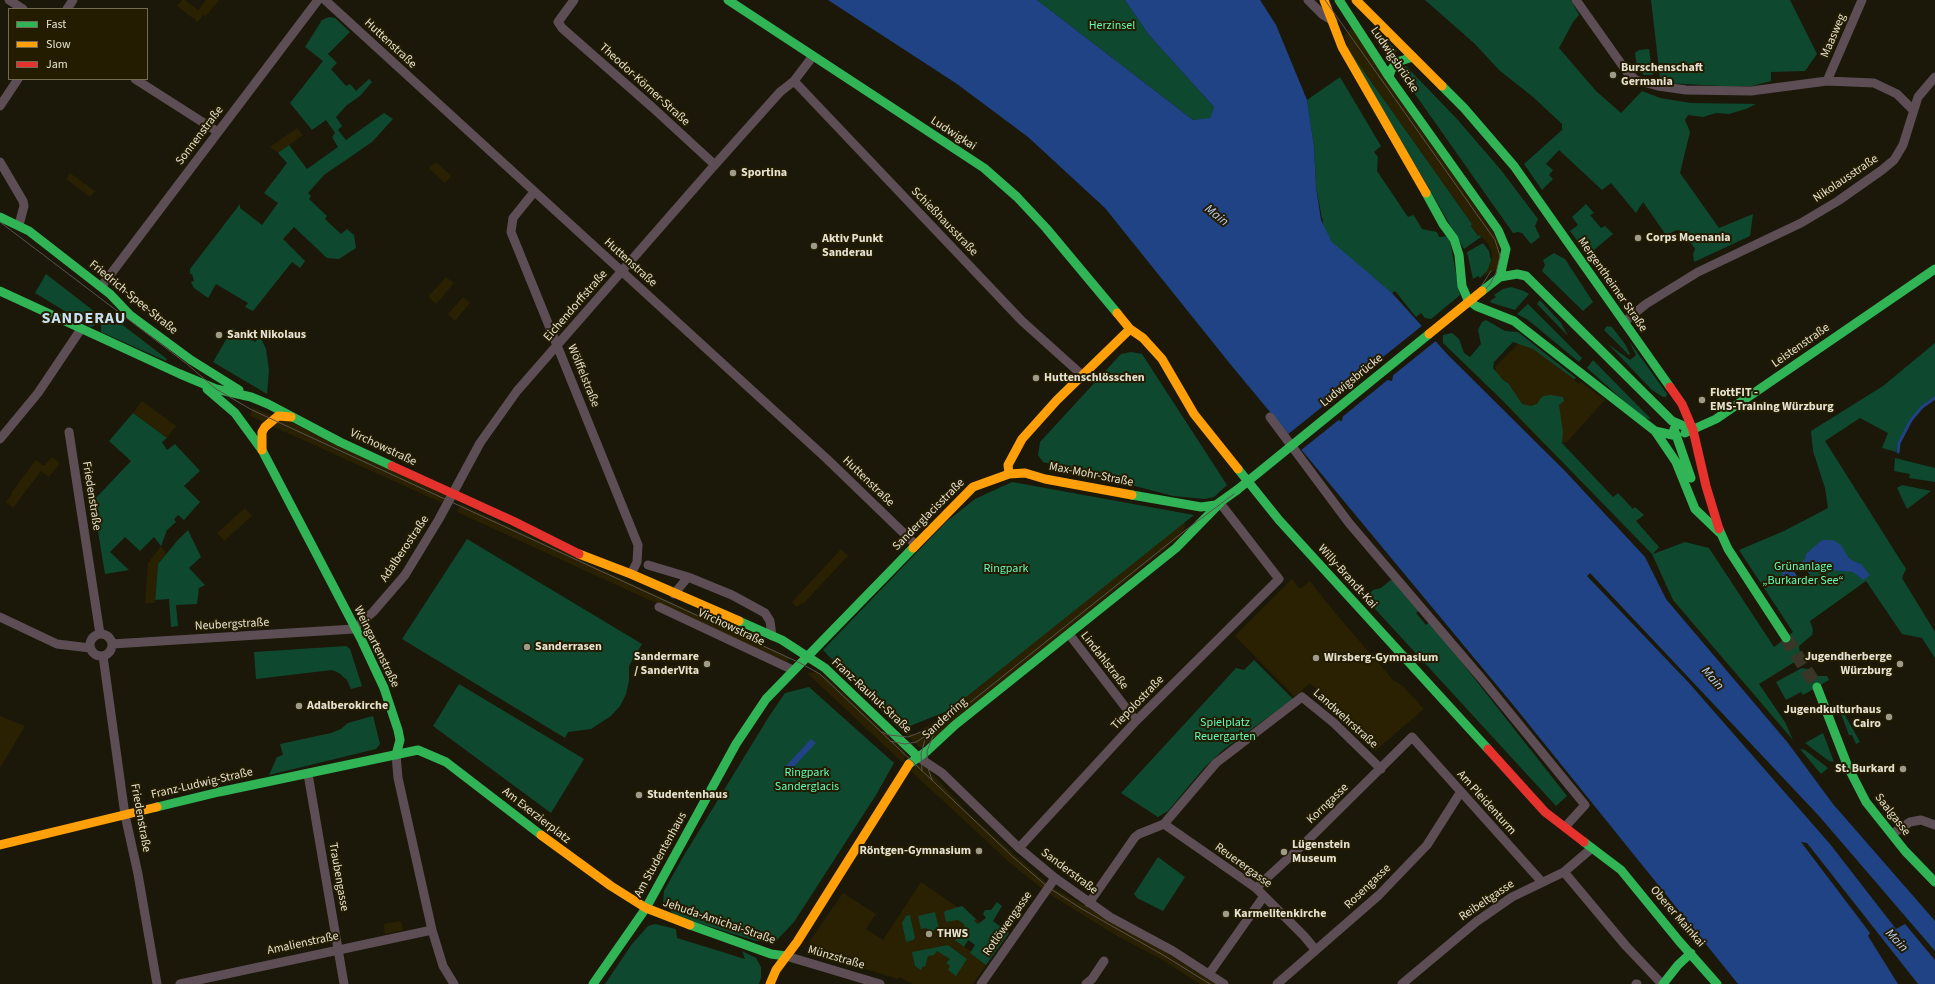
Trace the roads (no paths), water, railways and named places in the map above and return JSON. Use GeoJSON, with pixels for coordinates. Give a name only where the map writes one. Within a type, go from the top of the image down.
{"type":"FeatureCollection","features":[{"type":"Feature","properties":{"kind":"main road","name":"Ludwigkai"},"geometry":{"type":"LineString","coordinates":[[728,0],[989,173],[1017,197],[1046,228],[1130,329]]}},
{"type":"Feature","properties":{"kind":"main road"},"geometry":{"type":"LineString","coordinates":[[1324,0],[1342,47],[1443,224],[1454,239],[1459,255],[1462,286],[1468,300],[1476,306],[1514,321],[1655,431],[1676,462],[1695,509],[1721,535],[1728,549],[1786,638]]}},
{"type":"Feature","properties":{"kind":"main road","name":"Ludwigsbrücke"},"geometry":{"type":"LineString","coordinates":[[1220,503],[1500,277],[1506,249],[1498,230],[1389,76],[1339,0]]}},
{"type":"Feature","properties":{"kind":"main road","name":"Mergentheimer Straße"},"geometry":{"type":"LineString","coordinates":[[1356,0],[1464,108],[1514,166],[1682,404],[1693,430],[1706,486],[1721,535]]}},
{"type":"Feature","properties":{"kind":"main road"},"geometry":{"type":"LineString","coordinates":[[1333,21],[1350,16],[1377,22]]}},
{"type":"Feature","properties":{"kind":"main road"},"geometry":{"type":"LineString","coordinates":[[1389,76],[1391,70],[1397,62],[1413,57]]}},
{"type":"Feature","properties":{"kind":"main road","name":"Friedrich-Spee-Straße"},"geometry":{"type":"LineString","coordinates":[[0,217],[19,225],[40,239],[101,287],[130,314],[190,360],[251,397]]}},
{"type":"Feature","properties":{"kind":"main road","name":"Leistenstraße"},"geometry":{"type":"LineString","coordinates":[[1677,436],[1716,419],[1935,269]]}},
{"type":"Feature","properties":{"kind":"main road"},"geometry":{"type":"LineString","coordinates":[[1500,277],[1517,274],[1526,276],[1536,283],[1672,422],[1708,522]]}},
{"type":"Feature","properties":{"kind":"main road","name":"Virchowstraße"},"geometry":{"type":"LineString","coordinates":[[0,291],[81,330],[194,380],[216,389],[251,397],[340,442],[582,555],[631,574],[782,640],[806,656]]}},
{"type":"Feature","properties":{"kind":"main road"},"geometry":{"type":"LineString","coordinates":[[1009,474],[1008,465],[1022,439],[1082,375],[1130,329]]}},
{"type":"Feature","properties":{"kind":"main road","name":"Willy-Brandt-Kai"},"geometry":{"type":"LineString","coordinates":[[1130,329],[1143,338],[1162,359],[1194,414],[1279,520],[1545,812],[1618,867]]}},
{"type":"Feature","properties":{"kind":"main road","name":"Weingartenstraße"},"geometry":{"type":"LineString","coordinates":[[194,380],[205,386],[234,412],[262,450],[379,675],[391,707],[400,740],[396,755]]}},
{"type":"Feature","properties":{"kind":"main road"},"geometry":{"type":"LineString","coordinates":[[262,450],[262,432],[265,428],[278,416],[292,417]]}},
{"type":"Feature","properties":{"kind":"main road"},"geometry":{"type":"LineString","coordinates":[[1672,422],[1693,430]]}},
{"type":"Feature","properties":{"kind":"main road"},"geometry":{"type":"LineString","coordinates":[[1655,431],[1677,436]]}},
{"type":"Feature","properties":{"kind":"main road","name":"Max-Mohr-Straße"},"geometry":{"type":"LineString","coordinates":[[1009,474],[1025,473],[1169,503],[1201,507],[1211,507],[1220,503]]}},
{"type":"Feature","properties":{"kind":"main road","name":"Sanderglacisstraße"},"geometry":{"type":"LineString","coordinates":[[806,656],[973,487],[1009,474]]}},
{"type":"Feature","properties":{"kind":"main road","name":"Sanderring"},"geometry":{"type":"LineString","coordinates":[[770,984],[776,970],[797,942],[909,764],[927,751],[955,725],[1176,548],[1220,503]]}},
{"type":"Feature","properties":{"kind":"main road"},"geometry":{"type":"LineString","coordinates":[[1198,526],[1201,507]]}},
{"type":"Feature","properties":{"kind":"main road","name":"Am Studentenhaus"},"geometry":{"type":"LineString","coordinates":[[593,984],[646,908],[750,722],[766,699],[806,656]]}},
{"type":"Feature","properties":{"kind":"main road","name":"Franz-Rauhut-Straße"},"geometry":{"type":"LineString","coordinates":[[806,656],[825,668],[918,757]]}},
{"type":"Feature","properties":{"kind":"main road","name":"Saalgasse"},"geometry":{"type":"LineString","coordinates":[[1817,687],[1855,781],[1866,802],[1892,834],[1935,882]]}},
{"type":"Feature","properties":{"kind":"main road","name":"Am Exerzierplatz"},"geometry":{"type":"LineString","coordinates":[[410,752],[418,750],[446,762],[566,854],[646,908]]}},
{"type":"Feature","properties":{"kind":"main road","name":"Franz-Ludwig-Straße"},"geometry":{"type":"LineString","coordinates":[[0,845],[219,792],[410,752]]}},
{"type":"Feature","properties":{"kind":"main road","name":"Oberer Mainkai"},"geometry":{"type":"LineString","coordinates":[[1618,867],[1717,984]]}},
{"type":"Feature","properties":{"kind":"main road","name":"Jehuda-Amichai-Straße"},"geometry":{"type":"LineString","coordinates":[[646,908],[672,920],[771,954],[786,956]]}},
{"type":"Feature","properties":{"kind":"main road"},"geometry":{"type":"LineString","coordinates":[[1662,984],[1678,964],[1691,953]]}},
{"type":"Feature","properties":{"kind":"street"},"geometry":{"type":"LineString","coordinates":[[9,0],[21,8]]}},
{"type":"Feature","properties":{"kind":"street","name":"Sonnenstraße"},"geometry":{"type":"LineString","coordinates":[[101,287],[318,0]]}},
{"type":"Feature","properties":{"kind":"street","name":"Huttenstraße"},"geometry":{"type":"LineString","coordinates":[[325,0],[827,459],[916,545]]}},
{"type":"Feature","properties":{"kind":"street","name":"Theodor-Körner-Straße"},"geometry":{"type":"LineString","coordinates":[[574,0],[558,22],[562,28],[652,107],[714,165]]}},
{"type":"Feature","properties":{"kind":"street"},"geometry":{"type":"LineString","coordinates":[[1308,0],[1323,16],[1333,21]]}},
{"type":"Feature","properties":{"kind":"street"},"geometry":{"type":"LineString","coordinates":[[1576,0],[1627,72],[1636,80],[1658,86],[1686,90],[1751,90],[1827,81],[1874,83],[1897,94],[1913,110]]}},
{"type":"Feature","properties":{"kind":"street","name":"Maasweg"},"geometry":{"type":"LineString","coordinates":[[1827,81],[1862,0]]}},
{"type":"Feature","properties":{"kind":"street","name":"Eichendorffstraße"},"geometry":{"type":"LineString","coordinates":[[452,494],[480,443],[517,391],[714,165],[780,92],[794,81],[813,56]]}},
{"type":"Feature","properties":{"kind":"street","name":"Nikolausstraße"},"geometry":{"type":"LineString","coordinates":[[1624,322],[1646,304],[1698,272],[1801,223],[1838,201],[1882,170],[1894,160],[1903,145],[1918,97],[1935,77]]}},
{"type":"Feature","properties":{"kind":"street"},"geometry":{"type":"LineString","coordinates":[[0,106],[17,80]]}},
{"type":"Feature","properties":{"kind":"street"},"geometry":{"type":"LineString","coordinates":[[137,80],[218,132]]}},
{"type":"Feature","properties":{"kind":"street","name":"Schießhausstraße"},"geometry":{"type":"LineString","coordinates":[[794,81],[1017,316],[1082,375]]}},
{"type":"Feature","properties":{"kind":"street"},"geometry":{"type":"LineString","coordinates":[[0,162],[23,201],[24,206],[19,225]]}},
{"type":"Feature","properties":{"kind":"street","name":"Wölffelstraße"},"geometry":{"type":"LineString","coordinates":[[534,192],[513,218],[510,232],[638,545],[637,562],[631,574]]}},
{"type":"Feature","properties":{"kind":"street"},"geometry":{"type":"LineString","coordinates":[[0,439],[38,393],[81,330]]}},
{"type":"Feature","properties":{"kind":"street"},"geometry":{"type":"LineString","coordinates":[[1270,417],[1349,523],[1482,679],[1585,805],[1565,827]]}},
{"type":"Feature","properties":{"kind":"street","name":"Friedenstraße"},"geometry":{"type":"LineString","coordinates":[[69,432],[100,634]]}},
{"type":"Feature","properties":{"kind":"street","name":"Adalberostraße"},"geometry":{"type":"LineString","coordinates":[[354,629],[373,612],[404,575],[439,519],[452,494]]}},
{"type":"Feature","properties":{"kind":"street","name":"Tiepolostraße"},"geometry":{"type":"LineString","coordinates":[[1019,848],[1136,721],[1279,579],[1220,503]]}},
{"type":"Feature","properties":{"kind":"street","name":"Virchowstraße"},"geometry":{"type":"LineString","coordinates":[[648,565],[688,577],[748,603],[765,613],[770,621],[772,636]]}},
{"type":"Feature","properties":{"kind":"street"},"geometry":{"type":"LineString","coordinates":[[674,594],[688,577]]}},
{"type":"Feature","properties":{"kind":"street","name":"Virchowstraße"},"geometry":{"type":"LineString","coordinates":[[659,607],[793,670]]}},
{"type":"Feature","properties":{"kind":"street"},"geometry":{"type":"LineString","coordinates":[[0,617],[57,644],[90,648],[95,655],[103,656],[110,652],[112,644],[108,636],[100,634],[92,639],[90,648]]}},
{"type":"Feature","properties":{"kind":"street","name":"Neubergstraße"},"geometry":{"type":"LineString","coordinates":[[112,644],[354,629]]}},
{"type":"Feature","properties":{"kind":"street","name":"Lindahlstraße"},"geometry":{"type":"LineString","coordinates":[[1069,634],[1136,721]]}},
{"type":"Feature","properties":{"kind":"street","name":"Friedenstraße"},"geometry":{"type":"LineString","coordinates":[[103,656],[125,815],[138,874],[157,984]]}},
{"type":"Feature","properties":{"kind":"street","name":"Landwehrstraße"},"geometry":{"type":"LineString","coordinates":[[1089,902],[1135,837],[1164,824],[1216,763],[1302,697],[1334,723],[1381,769]]}},
{"type":"Feature","properties":{"kind":"street","name":"Korngasse"},"geometry":{"type":"LineString","coordinates":[[1256,888],[1381,769],[1412,737],[1414,740]]}},
{"type":"Feature","properties":{"kind":"street","name":"Am Pleidenturm"},"geometry":{"type":"LineString","coordinates":[[1414,740],[1460,793],[1541,881]]}},
{"type":"Feature","properties":{"kind":"street","name":"Weingartenstraße"},"geometry":{"type":"LineString","coordinates":[[396,755],[398,778],[432,930],[443,966],[454,984]]}},
{"type":"Feature","properties":{"kind":"street","name":"Sanderstraße"},"geometry":{"type":"LineString","coordinates":[[918,757],[942,772],[1019,848],[1055,878],[1110,917],[1173,951],[1224,984]]}},
{"type":"Feature","properties":{"kind":"street","name":"Traubengasse"},"geometry":{"type":"LineString","coordinates":[[308,774],[344,984]]}},
{"type":"Feature","properties":{"kind":"street","name":"Rosengasse"},"geometry":{"type":"LineString","coordinates":[[1277,984],[1379,895],[1427,845],[1460,793]]}},
{"type":"Feature","properties":{"kind":"street"},"geometry":{"type":"LineString","coordinates":[[1892,834],[1910,822],[1922,820],[1935,825]]}},
{"type":"Feature","properties":{"kind":"street","name":"Reuerergasse"},"geometry":{"type":"LineString","coordinates":[[1164,824],[1256,888],[1304,936],[1314,948],[1314,952]]}},
{"type":"Feature","properties":{"kind":"street","name":"Reibeltgasse"},"geometry":{"type":"LineString","coordinates":[[1402,984],[1473,924],[1512,897],[1541,881],[1564,872],[1592,848]]}},
{"type":"Feature","properties":{"kind":"street"},"geometry":{"type":"LineString","coordinates":[[1564,872],[1626,946],[1662,984]]}},
{"type":"Feature","properties":{"kind":"street","name":"Rotlöwengasse"},"geometry":{"type":"LineString","coordinates":[[981,984],[1055,878]]}},
{"type":"Feature","properties":{"kind":"street"},"geometry":{"type":"LineString","coordinates":[[1209,974],[1264,896]]}},
{"type":"Feature","properties":{"kind":"street","name":"Amalienstraße"},"geometry":{"type":"LineString","coordinates":[[180,984],[432,930]]}},
{"type":"Feature","properties":{"kind":"street","name":"Münzstraße"},"geometry":{"type":"LineString","coordinates":[[786,956],[880,984]]}},
{"type":"Feature","properties":{"kind":"street"},"geometry":{"type":"LineString","coordinates":[[1090,982],[1104,960]]}},
{"type":"Feature","properties":{"kind":"water","name":"Main"},"geometry":{"type":"Polygon","coordinates":[[[828,0],[1037,0],[1193,120],[1210,118],[1214,107],[1149,35],[1125,0],[1260,0],[1276,25],[1307,100],[1314,146],[1316,187],[1321,220],[1332,242],[1392,293],[1448,355],[1565,471],[1645,557],[1666,599],[1788,743],[1833,804],[1935,921],[1935,951],[1819,816],[1590,573],[1587,576],[1689,683],[1830,844],[1896,929],[1905,924],[1935,960],[1935,984],[1918,984],[1807,843],[1801,842],[1870,933],[1868,936],[1898,984],[1738,984],[1514,706],[1231,365],[1105,208],[1028,137],[957,84],[828,0]],[[1375,359],[1375,364],[1388,380],[1392,381],[1393,376],[1380,360],[1375,359]],[[1325,400],[1325,405],[1338,420],[1342,421],[1343,416],[1330,400],[1325,400]]]}},
{"type":"Feature","properties":{"kind":"water"},"geometry":{"type":"Polygon","coordinates":[[[1822,540],[1833,540],[1841,545],[1848,557],[1861,564],[1870,575],[1863,580],[1853,572],[1821,569],[1809,573],[1791,584],[1785,584],[1782,578],[1782,571],[1792,570],[1798,566],[1805,559],[1806,554],[1822,540]]]}},
{"type":"Feature","properties":{"kind":"water"},"geometry":{"type":"Polygon","coordinates":[[[811,739],[816,743],[788,773],[783,769],[811,739]]]}},
{"type":"Feature","properties":{"kind":"waterway"},"geometry":{"type":"LineString","coordinates":[[1898,452],[1899,443],[1911,420],[1922,407],[1935,398]]}},
{"type":"Feature","properties":{"kind":"tunnel"},"geometry":{"type":"LineString","coordinates":[[1786,638],[1817,687]]}},
{"type":"Feature","properties":{"kind":"tram line"},"geometry":{"type":"LineString","coordinates":[[890,741],[905,744],[916,742],[937,729],[1183,532],[1238,491],[1477,299],[1490,284],[1496,273],[1500,256],[1495,240],[1325,0]]}},
{"type":"Feature","properties":{"kind":"tram line"},"geometry":{"type":"LineString","coordinates":[[0,222],[187,364],[216,389],[252,410],[800,663],[820,674],[1013,857],[1049,888],[1210,984]]}},
{"type":"Feature","properties":{"kind":"tram line"},"geometry":{"type":"LineString","coordinates":[[1465,301],[1480,288],[1491,271]]}},
{"type":"Feature","properties":{"kind":"tram line"},"geometry":{"type":"LineString","coordinates":[[882,732],[889,735],[908,737],[929,729]]}},
{"type":"Feature","properties":{"kind":"tram line"},"geometry":{"type":"LineString","coordinates":[[932,780],[928,768],[927,751],[933,736],[937,731]]}},
{"type":"Feature","properties":{"kind":"tram line"},"geometry":{"type":"LineString","coordinates":[[922,771],[921,754],[926,736]]}},
{"type":"Feature","properties":{"kind":"place","name":"Burschenschaft Germania"},"geometry":{"type":"Point","coordinates":[1613,75]}},
{"type":"Feature","properties":{"kind":"place","name":"Sportina"},"geometry":{"type":"Point","coordinates":[733,173]}},
{"type":"Feature","properties":{"kind":"place","name":"Corps Moenania"},"geometry":{"type":"Point","coordinates":[1638,238]}},
{"type":"Feature","properties":{"kind":"place","name":"Aktiv Punkt Sanderau"},"geometry":{"type":"Point","coordinates":[814,246]}},
{"type":"Feature","properties":{"kind":"place","name":"Sankt Nikolaus"},"geometry":{"type":"Point","coordinates":[219,335]}},
{"type":"Feature","properties":{"kind":"place","name":"Huttenschlösschen"},"geometry":{"type":"Point","coordinates":[1036,378]}},
{"type":"Feature","properties":{"kind":"place","name":"FlottFIT - EMS-Training Würzburg"},"geometry":{"type":"Point","coordinates":[1702,400]}},
{"type":"Feature","properties":{"kind":"place","name":"Sanderrasen"},"geometry":{"type":"Point","coordinates":[527,647]}},
{"type":"Feature","properties":{"kind":"place","name":"Wirsberg-Gymnasium"},"geometry":{"type":"Point","coordinates":[1316,658]}},
{"type":"Feature","properties":{"kind":"place","name":"Sandermare / SanderVita"},"geometry":{"type":"Point","coordinates":[707,664]}},
{"type":"Feature","properties":{"kind":"place","name":"Jugendherberge Würzburg"},"geometry":{"type":"Point","coordinates":[1900,664]}},
{"type":"Feature","properties":{"kind":"place","name":"Adalberokirche"},"geometry":{"type":"Point","coordinates":[299,706]}},
{"type":"Feature","properties":{"kind":"place","name":"Jugendkulturhaus Cairo"},"geometry":{"type":"Point","coordinates":[1889,717]}},
{"type":"Feature","properties":{"kind":"place","name":"St. Burkard"},"geometry":{"type":"Point","coordinates":[1903,769]}},
{"type":"Feature","properties":{"kind":"place","name":"Studentenhaus"},"geometry":{"type":"Point","coordinates":[639,795]}},
{"type":"Feature","properties":{"kind":"place","name":"Röntgen-Gymnasium"},"geometry":{"type":"Point","coordinates":[979,851]}},
{"type":"Feature","properties":{"kind":"place","name":"Lügenstein Museum"},"geometry":{"type":"Point","coordinates":[1284,852]}},
{"type":"Feature","properties":{"kind":"place","name":"Karmelitenkirche"},"geometry":{"type":"Point","coordinates":[1226,914]}},
{"type":"Feature","properties":{"kind":"place","name":"THWS"},"geometry":{"type":"Point","coordinates":[929,934]}},
{"type":"Feature","properties":{"kind":"district","name":"SANDERAU"},"geometry":{"type":"Point","coordinates":[84,319]}},
{"type":"Feature","properties":{"kind":"park label","name":"Herzinsel"},"geometry":{"type":"Point","coordinates":[1112,26]}},
{"type":"Feature","properties":{"kind":"park label","name":"Ringpark"},"geometry":{"type":"Point","coordinates":[1006,569]}},
{"type":"Feature","properties":{"kind":"park label","name":"Grünanlage „Burkarder See“"},"geometry":{"type":"Point","coordinates":[1803,574]}},
{"type":"Feature","properties":{"kind":"park label","name":"Spielplatz Reuergarten"},"geometry":{"type":"Point","coordinates":[1225,730]}},
{"type":"Feature","properties":{"kind":"park label","name":"Ringpark Sanderglacis"},"geometry":{"type":"Point","coordinates":[807,780]}}]}
